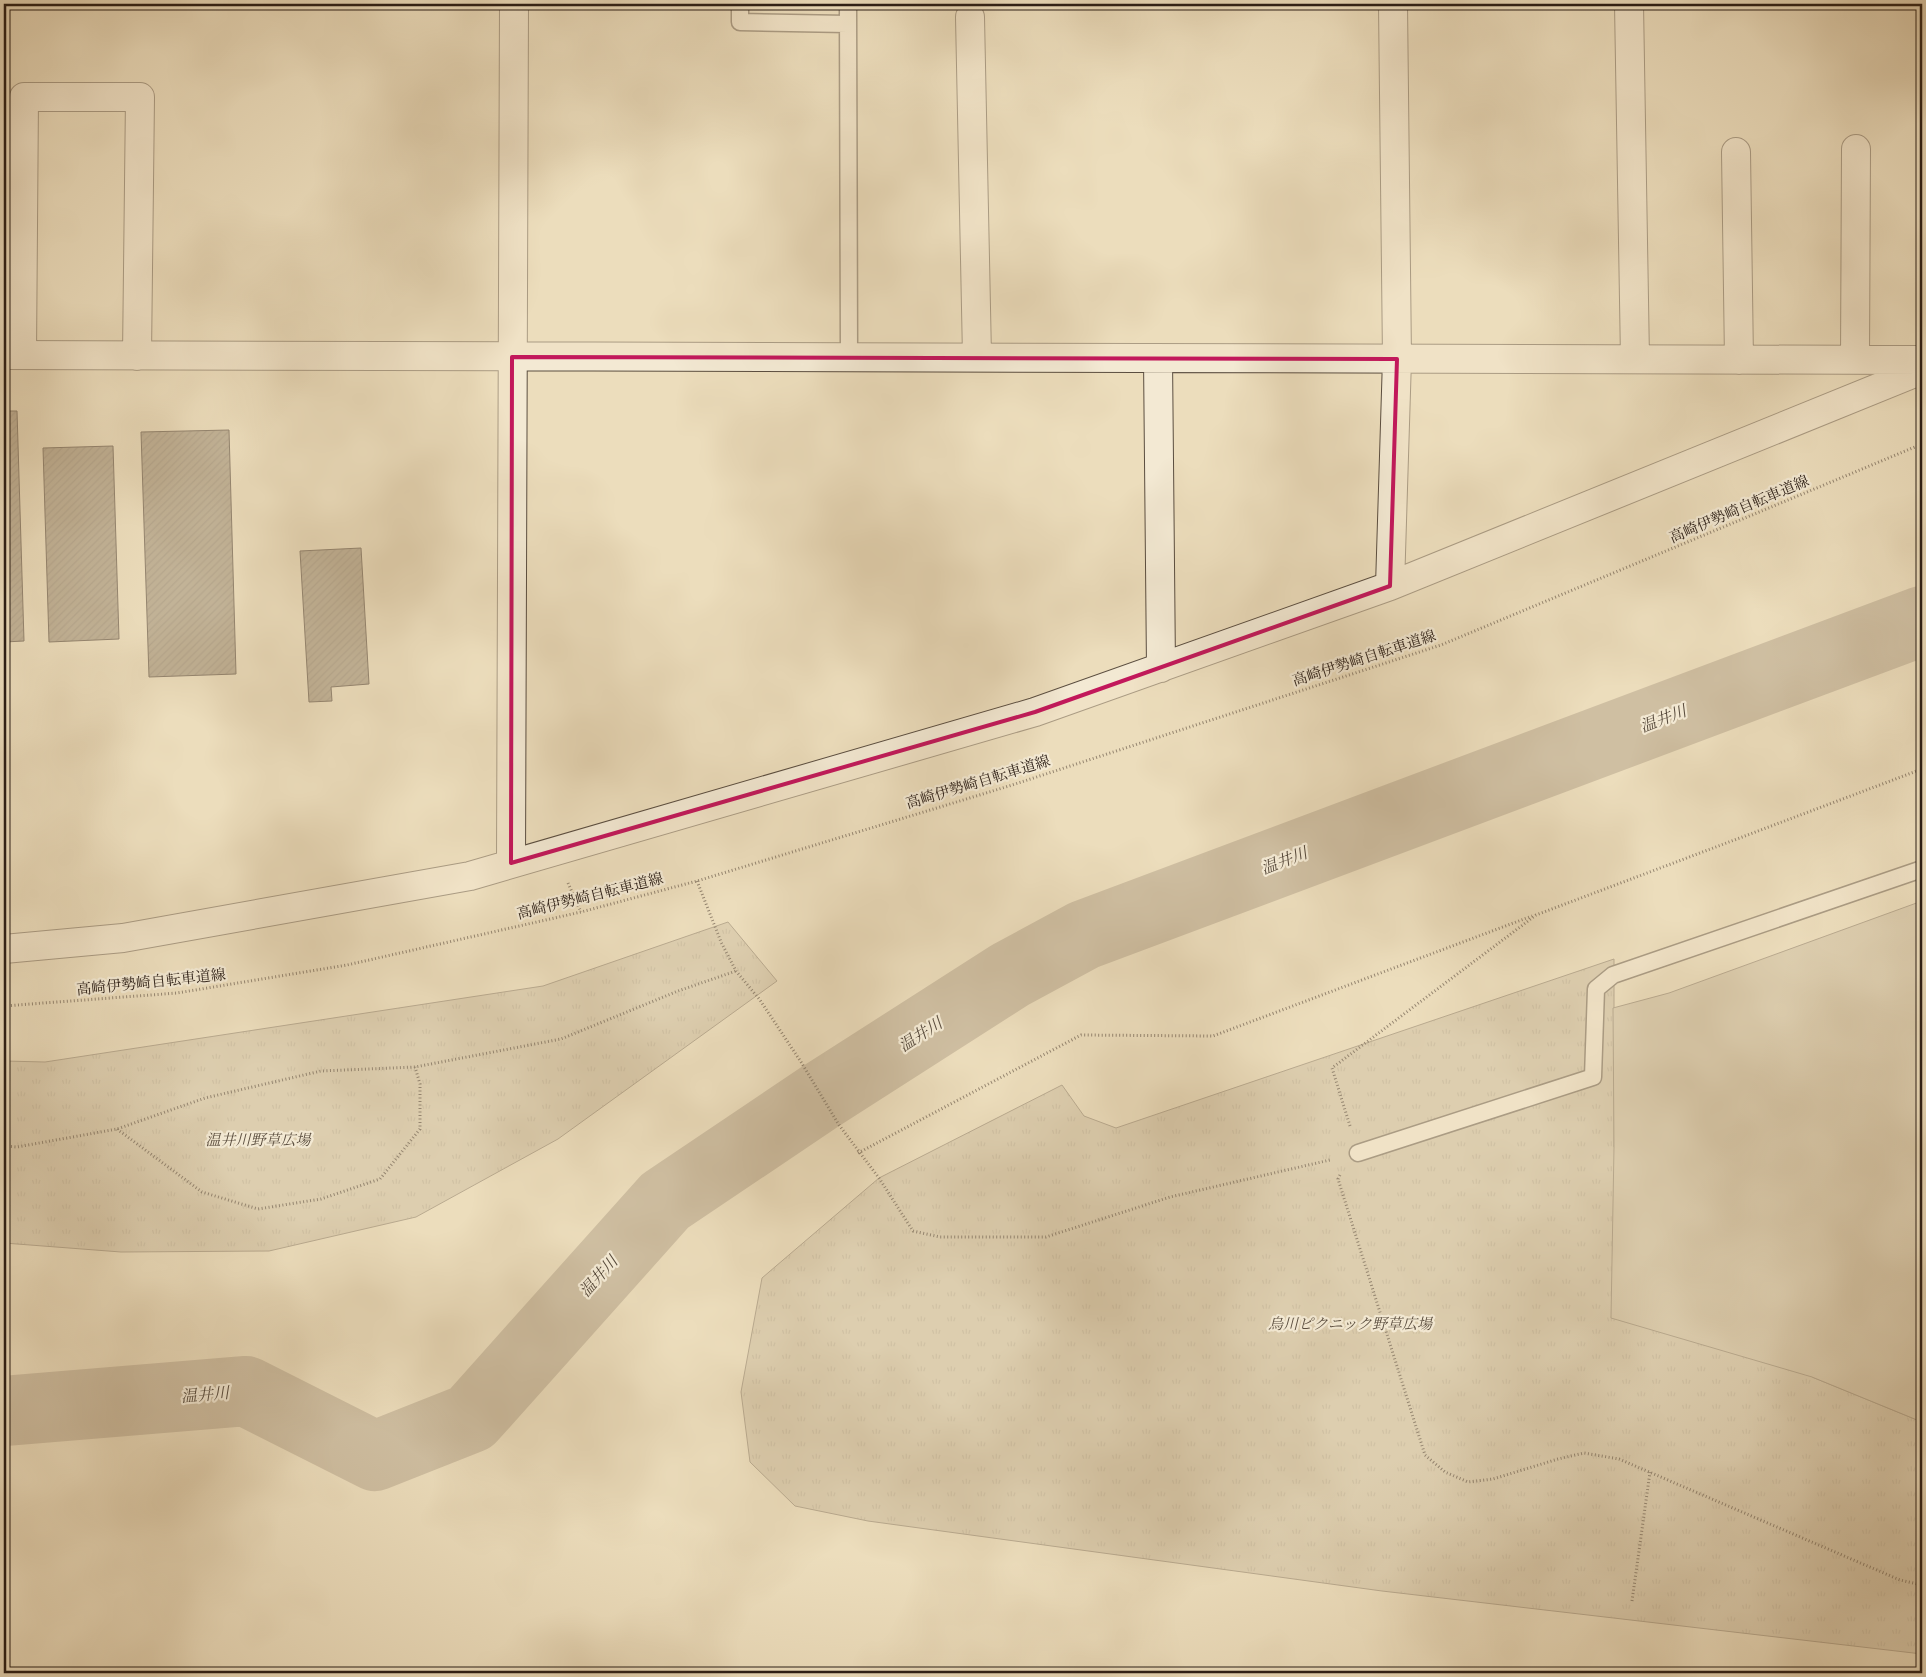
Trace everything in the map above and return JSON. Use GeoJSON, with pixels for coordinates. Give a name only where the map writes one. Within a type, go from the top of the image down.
{"type":"FeatureCollection","features":[{"type":"Feature","properties":{"kind":"street"},"geometry":{"type":"LineString","coordinates":[[512,863],[514,4]]}},
{"type":"Feature","properties":{"kind":"street"},"geometry":{"type":"LineString","coordinates":[[1390,586],[1397,359],[1394,4]]}},
{"type":"Feature","properties":{"kind":"street"},"geometry":{"type":"LineString","coordinates":[[1629,4],[1635,359]]}},
{"type":"Feature","properties":{"kind":"street"},"geometry":{"type":"LineString","coordinates":[[970,17],[977,356]]}},
{"type":"Feature","properties":{"kind":"street"},"geometry":{"type":"LineString","coordinates":[[137,356],[140,97],[24,96],[13,355],[137,356],[512,357],[977,356],[1922,360]]}},
{"type":"Feature","properties":{"kind":"street"},"geometry":{"type":"LineString","coordinates":[[1855,360],[1856,149]]}},
{"type":"Feature","properties":{"kind":"street"},"geometry":{"type":"LineString","coordinates":[[1736,152],[1739,360]]}},
{"type":"Feature","properties":{"kind":"street"},"geometry":{"type":"LineString","coordinates":[[1158,358],[1161,668]]}},
{"type":"Feature","properties":{"kind":"street"},"geometry":{"type":"LineString","coordinates":[[4,949],[123,938],[470,876],[1035,712],[1390,586],[1922,370]]}},
{"type":"Feature","properties":{"kind":"lane"},"geometry":{"type":"LineString","coordinates":[[740,4],[740,22],[847,24]]}},
{"type":"Feature","properties":{"kind":"lane"},"geometry":{"type":"LineString","coordinates":[[848,4],[849,356]]}},
{"type":"Feature","properties":{"kind":"lane"},"geometry":{"type":"LineString","coordinates":[[1358,1153],[1593,1077],[1596,989],[1613,975],[1922,869]]}},
{"type":"Feature","properties":{"kind":"path","name":"高崎伊勢崎自転車道線"},"geometry":{"type":"LineString","coordinates":[[4,1006],[177,993],[347,965],[581,912],[697,881],[1008,786],[1441,645],[1922,444]]}},
{"type":"Feature","properties":{"kind":"path"},"geometry":{"type":"LineString","coordinates":[[858,1153],[1081,1034],[1213,1036],[1922,769]]}},
{"type":"Feature","properties":{"kind":"path"},"geometry":{"type":"LineString","coordinates":[[697,881],[721,942],[736,971],[760,1000],[801,1062],[839,1125],[858,1153],[879,1178],[913,1231],[940,1237],[1046,1237],[1170,1197],[1358,1153]]}},
{"type":"Feature","properties":{"kind":"path"},"geometry":{"type":"LineString","coordinates":[[1358,1153],[1332,1068],[1536,915]]}},
{"type":"Feature","properties":{"kind":"path"},"geometry":{"type":"LineString","coordinates":[[4,1146],[16,1147],[117,1129],[205,1098],[321,1071],[416,1067],[561,1039],[678,991],[736,971]]}},
{"type":"Feature","properties":{"kind":"path"},"geometry":{"type":"LineString","coordinates":[[117,1129],[202,1192],[258,1209],[321,1199],[380,1179],[420,1129],[420,1084],[416,1067]]}},
{"type":"Feature","properties":{"kind":"path"},"geometry":{"type":"LineString","coordinates":[[1358,1153],[1338,1179],[1425,1455],[1445,1472],[1468,1482],[1493,1479],[1584,1453],[1619,1459],[1900,1580],[1922,1585]]}},
{"type":"Feature","properties":{"kind":"path"},"geometry":{"type":"LineString","coordinates":[[1632,1601],[1650,1472]]}},
{"type":"Feature","properties":{"kind":"highlighted area"},"geometry":{"type":"Polygon","coordinates":[[[512,357],[1397,359],[1390,586],[1035,712],[511,863],[512,357]]]}},
{"type":"Feature","properties":{"kind":"green space"},"geometry":{"type":"Polygon","coordinates":[[[1922,901],[1922,1422],[1812,1377],[1611,1318],[1614,1147],[1613,1008],[1669,993],[1922,901]]]}},
{"type":"Feature","properties":{"kind":"green space","name":"温井川野草広場"},"geometry":{"type":"Polygon","coordinates":[[[728,922],[777,981],[558,1139],[416,1217],[269,1251],[121,1252],[4,1243],[4,1061],[45,1062],[543,986],[728,922]]]}},
{"type":"Feature","properties":{"kind":"green space","name":"烏川ピクニック野草広場"},"geometry":{"type":"Polygon","coordinates":[[[1614,959],[1614,1147],[1812,1377],[1922,1422],[1922,1654],[1382,1591],[868,1521],[795,1506],[750,1462],[741,1392],[762,1278],[879,1178],[1062,1085],[1084,1116],[1116,1128],[1614,959]]]}},
{"type":"Feature","properties":{"kind":"building"},"geometry":{"type":"Polygon","coordinates":[[[4,411],[17,411],[24,641],[4,642],[4,411]]]}},
{"type":"Feature","properties":{"kind":"building"},"geometry":{"type":"Polygon","coordinates":[[[229,430],[236,674],[149,677],[141,432],[229,430]]]}},
{"type":"Feature","properties":{"kind":"building"},"geometry":{"type":"Polygon","coordinates":[[[113,446],[119,639],[49,642],[43,448],[113,446]]]}},
{"type":"Feature","properties":{"kind":"building"},"geometry":{"type":"Polygon","coordinates":[[[361,548],[369,684],[331,687],[332,701],[309,702],[300,551],[361,548]]]}},
{"type":"Feature","properties":{"kind":"waterway","name":"温井川"},"geometry":{"type":"LineString","coordinates":[[4,1411],[246,1391],[375,1456],[471,1418],[665,1201],[821,1096],[1010,975],[1084,935],[1922,621]]}}]}
